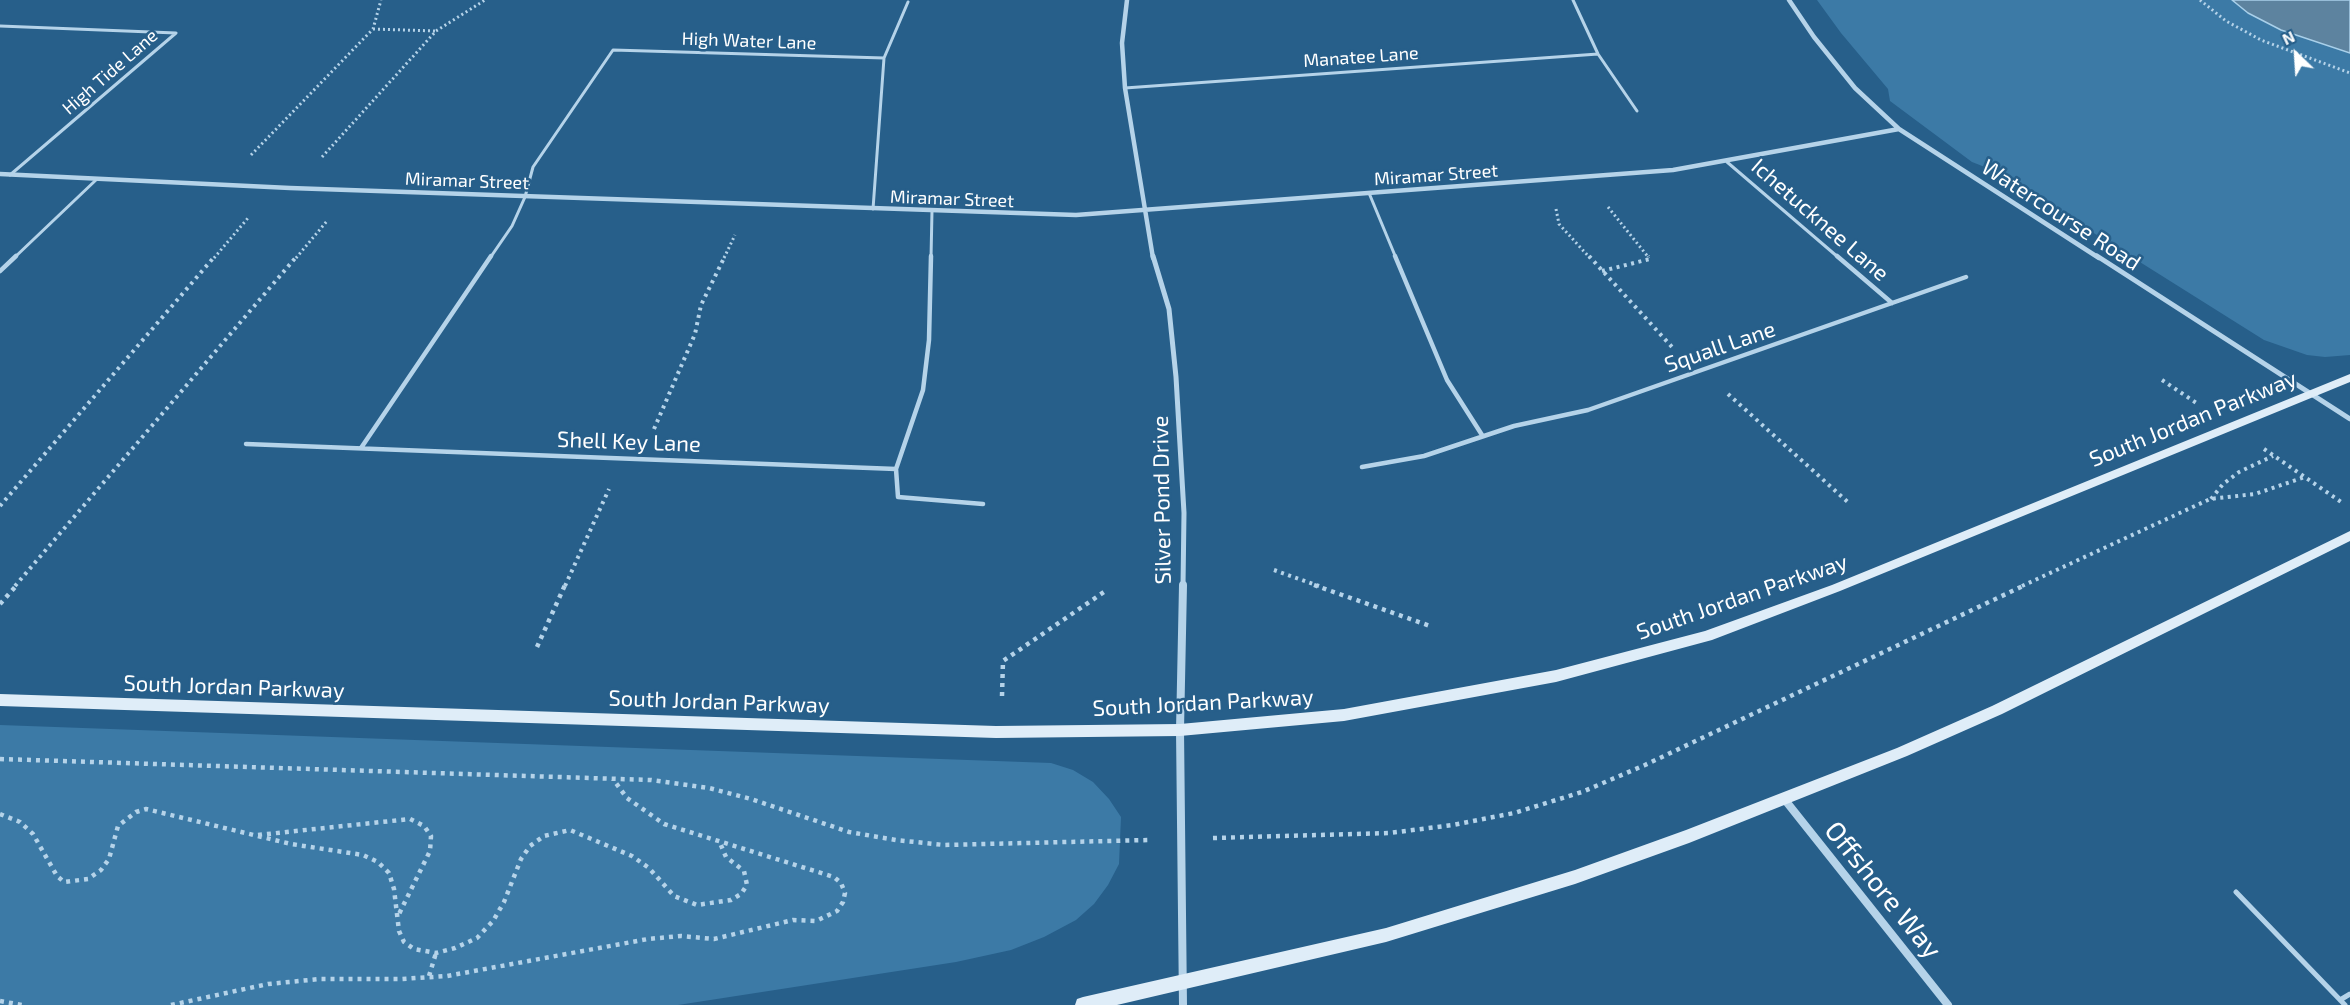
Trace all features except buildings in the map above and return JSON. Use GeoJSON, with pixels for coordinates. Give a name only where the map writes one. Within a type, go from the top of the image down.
{"type":"FeatureCollection","features":[{"type":"Feature","properties":{"kind":"street","name":"Silver Pond Drive"},"geometry":{"type":"LineString","coordinates":[[1127,0],[1122,43],[1125,88],[1154,262],[1169,309],[1176,377],[1184,513],[1180,730],[1183,1005]]}},
{"type":"Feature","properties":{"kind":"street","name":"Watercourse Road"},"geometry":{"type":"LineString","coordinates":[[1789,0],[1828,55],[1855,88],[1899,129],[2350,419]]}},
{"type":"Feature","properties":{"kind":"street","name":"Miramar Street"},"geometry":{"type":"LineString","coordinates":[[0,174],[97,180],[1056,215],[1673,170],[1899,129]]}},
{"type":"Feature","properties":{"kind":"street","name":"South Jordan Parkway"},"geometry":{"type":"LineString","coordinates":[[0,700],[996,732],[1180,730],[1344,715],[1556,676],[1707,636],[1836,588],[2350,378]]}},
{"type":"Feature","properties":{"kind":"street"},"geometry":{"type":"LineString","coordinates":[[1083,1005],[1386,935],[1465,912],[1586,873],[1785,800],[1997,710],[2350,536]]}},
{"type":"Feature","properties":{"kind":"street","name":"Offshore Way"},"geometry":{"type":"LineString","coordinates":[[1785,800],[1948,1005]]}},
{"type":"Feature","properties":{"kind":"lane"},"geometry":{"type":"LineString","coordinates":[[1573,0],[1598,54],[1637,111]]}},
{"type":"Feature","properties":{"kind":"lane"},"geometry":{"type":"LineString","coordinates":[[873,209],[884,58],[908,2]]}},
{"type":"Feature","properties":{"kind":"lane","name":"High Tide Lane"},"geometry":{"type":"LineString","coordinates":[[0,26],[176,33],[10,175]]}},
{"type":"Feature","properties":{"kind":"lane","name":"High Water Lane"},"geometry":{"type":"LineString","coordinates":[[525,196],[533,167],[613,50],[884,58]]}},
{"type":"Feature","properties":{"kind":"lane","name":"Manatee Lane"},"geometry":{"type":"LineString","coordinates":[[1125,88],[1598,54]]}},
{"type":"Feature","properties":{"kind":"lane","name":"Ichetucknee Lane"},"geometry":{"type":"LineString","coordinates":[[1727,162],[1892,303]]}},
{"type":"Feature","properties":{"kind":"lane"},"geometry":{"type":"LineString","coordinates":[[0,271],[97,180]]}},
{"type":"Feature","properties":{"kind":"lane"},"geometry":{"type":"LineString","coordinates":[[1369,193],[1447,380],[1458,402],[1482,435]]}},
{"type":"Feature","properties":{"kind":"lane"},"geometry":{"type":"LineString","coordinates":[[361,448],[512,225],[525,196]]}},
{"type":"Feature","properties":{"kind":"lane"},"geometry":{"type":"LineString","coordinates":[[932,212],[929,340],[923,390],[896,469],[898,497],[983,504]]}},
{"type":"Feature","properties":{"kind":"lane","name":"Squall Lane"},"geometry":{"type":"LineString","coordinates":[[1362,467],[1424,456],[1482,435],[1588,410],[1966,277]]}},
{"type":"Feature","properties":{"kind":"lane","name":"Shell Key Lane"},"geometry":{"type":"LineString","coordinates":[[246,444],[896,469]]}},
{"type":"Feature","properties":{"kind":"lane"},"geometry":{"type":"LineString","coordinates":[[2236,892],[2343,1003],[2350,994]]}},
{"type":"Feature","properties":{"kind":"path"},"geometry":{"type":"LineString","coordinates":[[246,159],[373,29],[381,0]]}},
{"type":"Feature","properties":{"kind":"path"},"geometry":{"type":"LineString","coordinates":[[318,161],[436,31],[485,0]]}},
{"type":"Feature","properties":{"kind":"path"},"geometry":{"type":"LineString","coordinates":[[2200,0],[2226,21],[2261,40],[2350,73]]}},
{"type":"Feature","properties":{"kind":"path"},"geometry":{"type":"LineString","coordinates":[[373,29],[436,31]]}},
{"type":"Feature","properties":{"kind":"path"},"geometry":{"type":"LineString","coordinates":[[1602,271],[1650,259],[1606,204]]}},
{"type":"Feature","properties":{"kind":"path"},"geometry":{"type":"LineString","coordinates":[[1556,208],[1559,224],[1686,362],[1714,382],[1850,504]]}},
{"type":"Feature","properties":{"kind":"path"},"geometry":{"type":"LineString","coordinates":[[0,506],[249,216]]}},
{"type":"Feature","properties":{"kind":"path"},"geometry":{"type":"LineString","coordinates":[[0,604],[329,218]]}},
{"type":"Feature","properties":{"kind":"path"},"geometry":{"type":"LineString","coordinates":[[641,459],[694,334],[701,305],[735,234]]}},
{"type":"Feature","properties":{"kind":"path"},"geometry":{"type":"LineString","coordinates":[[2163,380],[2202,407]]}},
{"type":"Feature","properties":{"kind":"path"},"geometry":{"type":"LineString","coordinates":[[2260,447],[2350,508]]}},
{"type":"Feature","properties":{"kind":"path"},"geometry":{"type":"LineString","coordinates":[[2210,500],[2223,484],[2239,472],[2273,456]]}},
{"type":"Feature","properties":{"kind":"path"},"geometry":{"type":"LineString","coordinates":[[537,647],[623,458]]}},
{"type":"Feature","properties":{"kind":"path"},"geometry":{"type":"LineString","coordinates":[[1281,836],[1389,832],[1453,825],[1514,813],[1582,792],[1645,765],[1877,653],[2210,500],[2255,494],[2305,477]]}},
{"type":"Feature","properties":{"kind":"path"},"geometry":{"type":"LineString","coordinates":[[1274,570],[1430,626]]}},
{"type":"Feature","properties":{"kind":"path"},"geometry":{"type":"LineString","coordinates":[[1002,696],[1003,661],[1104,592]]}},
{"type":"Feature","properties":{"kind":"path"},"geometry":{"type":"LineString","coordinates":[[0,759],[651,780],[709,788],[751,799],[849,832],[896,840],[944,845],[1110,842]]}},
{"type":"Feature","properties":{"kind":"path"},"geometry":{"type":"LineString","coordinates":[[171,1005],[268,984],[361,977],[402,979],[447,976],[648,939],[681,936],[714,939],[793,920],[816,921],[837,911],[843,902],[842,883],[834,877],[664,824],[627,798],[613,778]]}},
{"type":"Feature","properties":{"kind":"path"},"geometry":{"type":"LineString","coordinates":[[0,814],[20,822],[33,834],[57,876],[64,882],[88,879],[100,870],[109,860],[118,826],[135,812],[146,809],[331,852],[348,851],[378,862],[389,873],[399,931],[404,942],[414,949],[436,953],[455,948],[477,938],[493,921],[521,860],[530,846],[544,836],[570,830],[632,856],[649,868],[674,896],[697,905],[731,900],[741,894],[747,885],[744,871],[726,857],[720,843]]}},
{"type":"Feature","properties":{"kind":"path"},"geometry":{"type":"LineString","coordinates":[[255,835],[410,819],[424,826],[431,836],[430,851],[398,917]]}},
{"type":"Feature","properties":{"kind":"path"},"geometry":{"type":"LineString","coordinates":[[429,976],[436,953]]}},
{"type":"Feature","properties":{"kind":"path"},"geometry":{"type":"LineString","coordinates":[[0,1001],[21,1005]]}},
{"type":"Feature","properties":{"kind":"shaded area"},"geometry":{"type":"Polygon","coordinates":[[[1817,0],[2350,0],[2350,355],[2325,357],[2307,355],[2264,340],[1995,171],[1972,162],[1890,101],[1888,89],[1841,33],[1817,0]]]}},
{"type":"Feature","properties":{"kind":"shaded area"},"geometry":{"type":"Polygon","coordinates":[[[2232,0],[2350,0],[2350,53],[2281,30],[2248,13],[2232,0]]]}},
{"type":"Feature","properties":{"kind":"shaded area"},"geometry":{"type":"Polygon","coordinates":[[[0,725],[1051,763],[1073,770],[1093,782],[1109,799],[1121,817],[1119,864],[1108,885],[1094,904],[1076,920],[1044,937],[1011,950],[956,962],[678,1005],[0,1005],[0,725]]]}}]}
